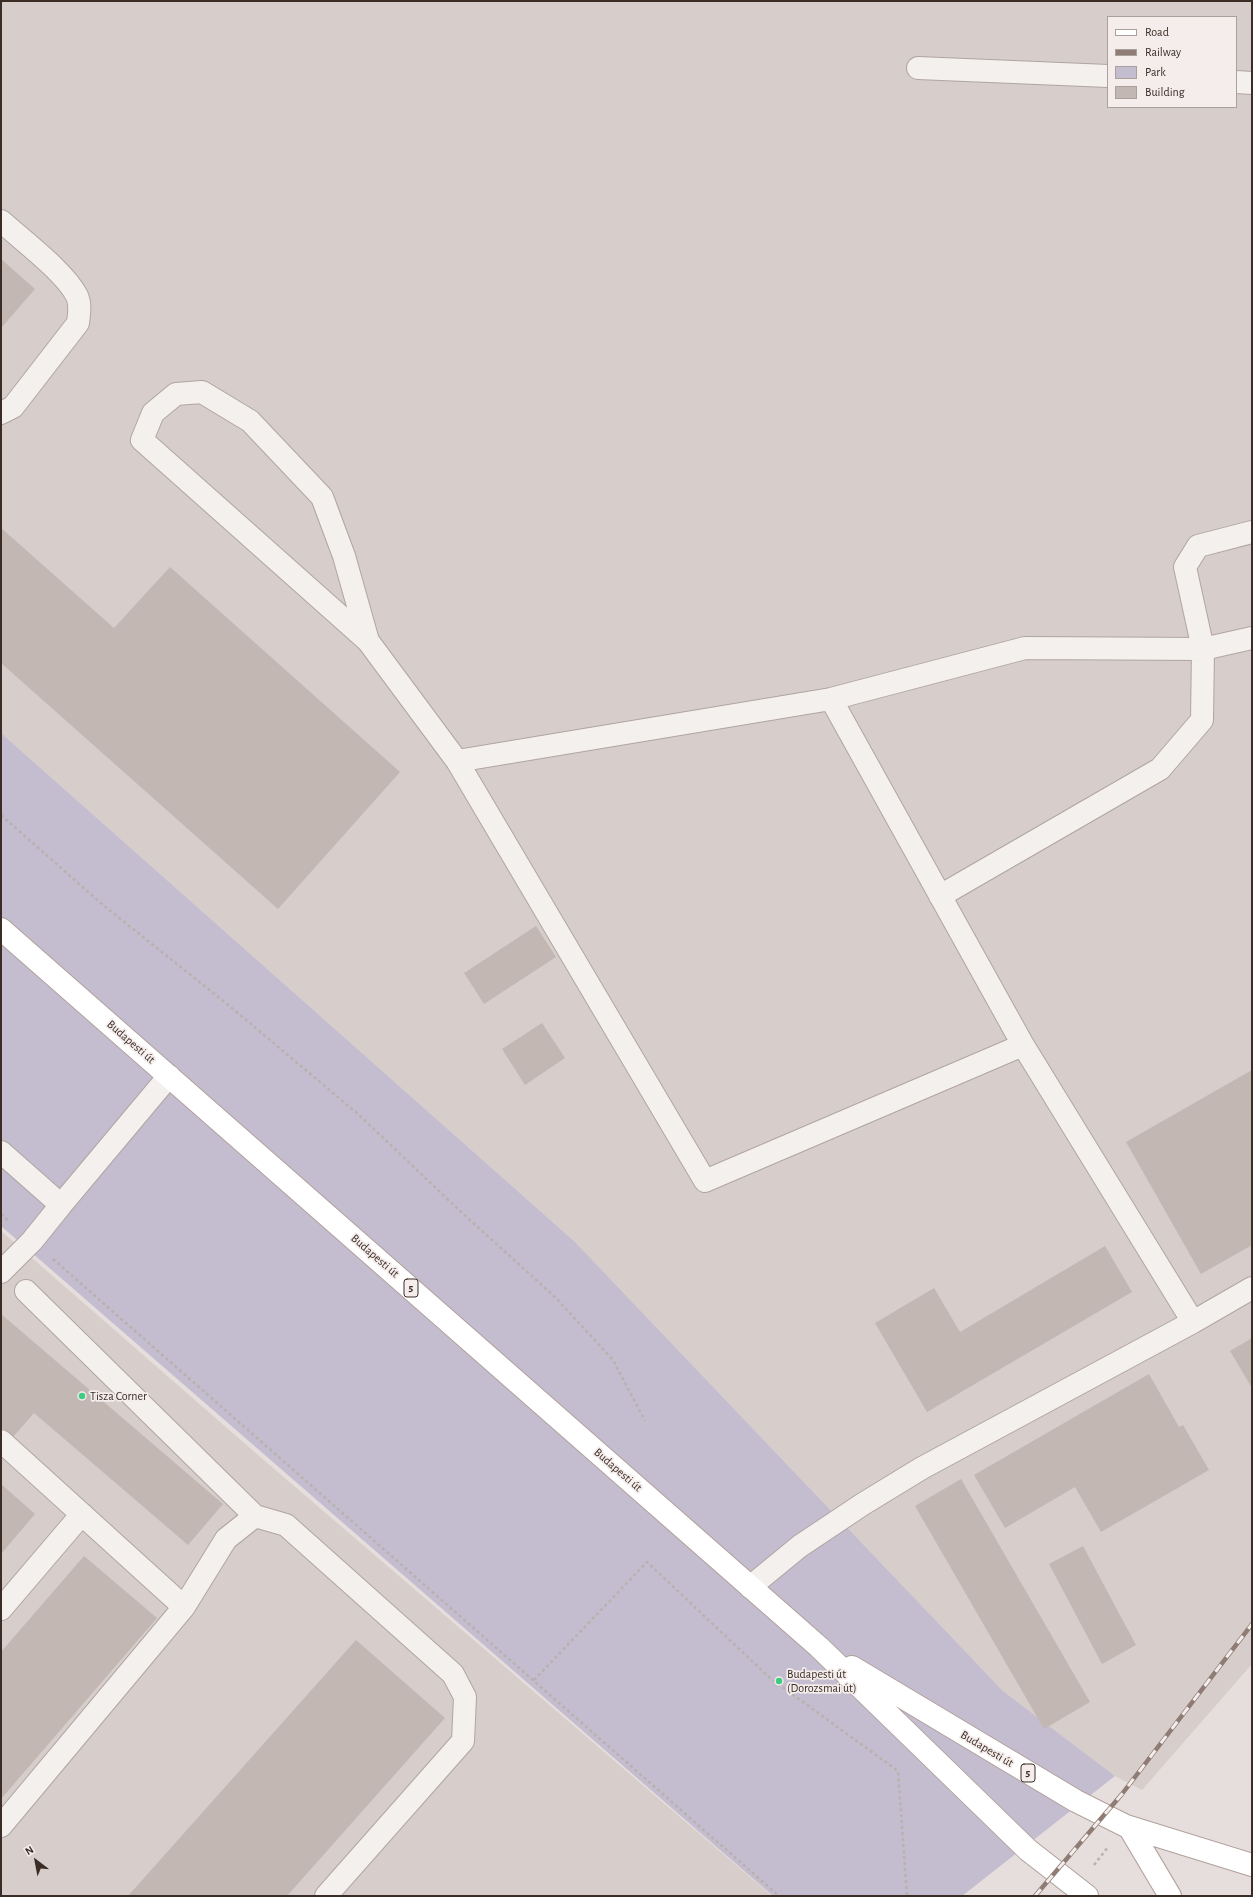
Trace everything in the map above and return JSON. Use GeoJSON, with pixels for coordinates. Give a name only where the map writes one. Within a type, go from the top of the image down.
{"type":"FeatureCollection","features":[{"type":"Feature","properties":{"kind":"main road","name":"Budapesti út"},"geometry":{"type":"LineString","coordinates":[[1,929],[820,1647],[1028,1850],[1086,1896]]}},
{"type":"Feature","properties":{"kind":"main road","name":"Budapesti út"},"geometry":{"type":"LineString","coordinates":[[820,1647],[1076,1801],[1129,1827],[1252,1865]]}},
{"type":"Feature","properties":{"kind":"main road"},"geometry":{"type":"LineString","coordinates":[[1129,1827],[1170,1896]]}},
{"type":"Feature","properties":{"kind":"main road"},"geometry":{"type":"LineString","coordinates":[[1028,1850],[1063,1896]]}},
{"type":"Feature","properties":{"kind":"lane"},"geometry":{"type":"LineString","coordinates":[[918,68],[1107,76]]}},
{"type":"Feature","properties":{"kind":"lane"},"geometry":{"type":"LineString","coordinates":[[1237,82],[1252,83]]}},
{"type":"Feature","properties":{"kind":"lane"},"geometry":{"type":"LineString","coordinates":[[1,221],[66,279],[77,297],[80,309],[78,323],[13,408],[1,413]]}},
{"type":"Feature","properties":{"kind":"lane"},"geometry":{"type":"LineString","coordinates":[[368,641],[344,556],[322,498],[250,421],[202,392],[176,394],[153,413],[142,440],[331,610],[368,641],[456,761],[705,1181],[1023,1045]]}},
{"type":"Feature","properties":{"kind":"lane"},"geometry":{"type":"LineString","coordinates":[[940,896],[1160,769],[1202,720],[1203,649],[1185,567],[1198,546],[1252,532]]}},
{"type":"Feature","properties":{"kind":"lane"},"geometry":{"type":"LineString","coordinates":[[456,761],[831,699],[1025,648],[1203,649],[1252,638]]}},
{"type":"Feature","properties":{"kind":"lane"},"geometry":{"type":"LineString","coordinates":[[831,699],[1023,1045],[1193,1322]]}},
{"type":"Feature","properties":{"kind":"lane"},"geometry":{"type":"LineString","coordinates":[[1,1272],[32,1241],[169,1076]]}},
{"type":"Feature","properties":{"kind":"lane"},"geometry":{"type":"LineString","coordinates":[[1,1152],[62,1205]]}},
{"type":"Feature","properties":{"kind":"lane"},"geometry":{"type":"LineString","coordinates":[[750,1587],[800,1546],[863,1504],[922,1468],[1193,1322],[1252,1288]]}},
{"type":"Feature","properties":{"kind":"lane"},"geometry":{"type":"LineString","coordinates":[[26,1291],[255,1516],[286,1524],[453,1674],[465,1696],[463,1742],[326,1896]]}},
{"type":"Feature","properties":{"kind":"lane"},"geometry":{"type":"LineString","coordinates":[[1,1441],[184,1607]]}},
{"type":"Feature","properties":{"kind":"lane"},"geometry":{"type":"LineString","coordinates":[[1,1609],[82,1514]]}},
{"type":"Feature","properties":{"kind":"lane"},"geometry":{"type":"LineString","coordinates":[[1,1826],[184,1607],[226,1539],[255,1516]]}},
{"type":"Feature","properties":{"kind":"path"},"geometry":{"type":"LineString","coordinates":[[1,815],[103,905],[227,1004],[358,1114],[460,1211],[556,1298],[613,1360],[645,1421]]}},
{"type":"Feature","properties":{"kind":"path"},"geometry":{"type":"LineString","coordinates":[[1,1214],[780,1896]]}},
{"type":"Feature","properties":{"kind":"path"},"geometry":{"type":"LineString","coordinates":[[534,1680],[647,1562],[770,1678],[898,1771],[907,1896]]}},
{"type":"Feature","properties":{"kind":"shaded area"},"geometry":{"type":"Polygon","coordinates":[[[1,1],[1252,1],[1252,1664],[1142,1790],[1115,1776],[1003,1691],[574,1241],[1,733],[1,1]]]}},
{"type":"Feature","properties":{"kind":"shaded area"},"geometry":{"type":"Polygon","coordinates":[[[1,1231],[251,1449],[772,1896],[1,1896],[1,1231]]]}},
{"type":"Feature","properties":{"kind":"green space"},"geometry":{"type":"Polygon","coordinates":[[[1,733],[574,1241],[1003,1691],[1115,1776],[962,1896],[773,1896],[1,1226],[1,733]]]}},
{"type":"Feature","properties":{"kind":"building"},"geometry":{"type":"Polygon","coordinates":[[[1,259],[35,289],[1,328],[1,259]]]}},
{"type":"Feature","properties":{"kind":"building"},"geometry":{"type":"Polygon","coordinates":[[[1,528],[114,628],[170,567],[400,772],[278,909],[1,663],[1,528]]]}},
{"type":"Feature","properties":{"kind":"building"},"geometry":{"type":"Polygon","coordinates":[[[536,926],[556,957],[484,1004],[464,973],[536,926]]]}},
{"type":"Feature","properties":{"kind":"building"},"geometry":{"type":"Polygon","coordinates":[[[542,1023],[565,1058],[525,1085],[502,1049],[542,1023]]]}},
{"type":"Feature","properties":{"kind":"building"},"geometry":{"type":"Polygon","coordinates":[[[1252,1070],[1252,1245],[1201,1274],[1126,1142],[1252,1070]]]}},
{"type":"Feature","properties":{"kind":"building"},"geometry":{"type":"Polygon","coordinates":[[[1105,1246],[1132,1292],[927,1412],[875,1323],[934,1288],[960,1332],[1105,1246]]]}},
{"type":"Feature","properties":{"kind":"building"},"geometry":{"type":"Polygon","coordinates":[[[1,1314],[223,1504],[188,1545],[34,1413],[13,1437],[1,1427],[1,1314]]]}},
{"type":"Feature","properties":{"kind":"building"},"geometry":{"type":"Polygon","coordinates":[[[1252,1338],[1252,1388],[1230,1351],[1252,1338]]]}},
{"type":"Feature","properties":{"kind":"building"},"geometry":{"type":"Polygon","coordinates":[[[1149,1374],[1179,1427],[1183,1425],[1209,1470],[1101,1532],[1075,1487],[1005,1528],[974,1475],[1149,1374]]]}},
{"type":"Feature","properties":{"kind":"building"},"geometry":{"type":"Polygon","coordinates":[[[961,1479],[1090,1702],[1044,1729],[915,1506],[961,1479]]]}},
{"type":"Feature","properties":{"kind":"building"},"geometry":{"type":"Polygon","coordinates":[[[1,1484],[35,1514],[1,1554],[1,1484]]]}},
{"type":"Feature","properties":{"kind":"building"},"geometry":{"type":"Polygon","coordinates":[[[1083,1546],[1136,1645],[1102,1664],[1049,1564],[1083,1546]]]}},
{"type":"Feature","properties":{"kind":"building"},"geometry":{"type":"Polygon","coordinates":[[[84,1556],[157,1618],[1,1799],[1,1652],[84,1556]]]}},
{"type":"Feature","properties":{"kind":"building"},"geometry":{"type":"Polygon","coordinates":[[[356,1640],[445,1718],[287,1896],[128,1896],[356,1640]]]}},
{"type":"Feature","properties":{"kind":"railway"},"geometry":{"type":"LineString","coordinates":[[1035,1896],[1122,1794],[1252,1624]]}},
{"type":"Feature","properties":{"kind":"place","name":"Tisza Corner"},"geometry":{"type":"Point","coordinates":[82,1396]}},
{"type":"Feature","properties":{"kind":"place","name":"Budapesti út (Dorozsmai út)"},"geometry":{"type":"Point","coordinates":[779,1681]}}]}
